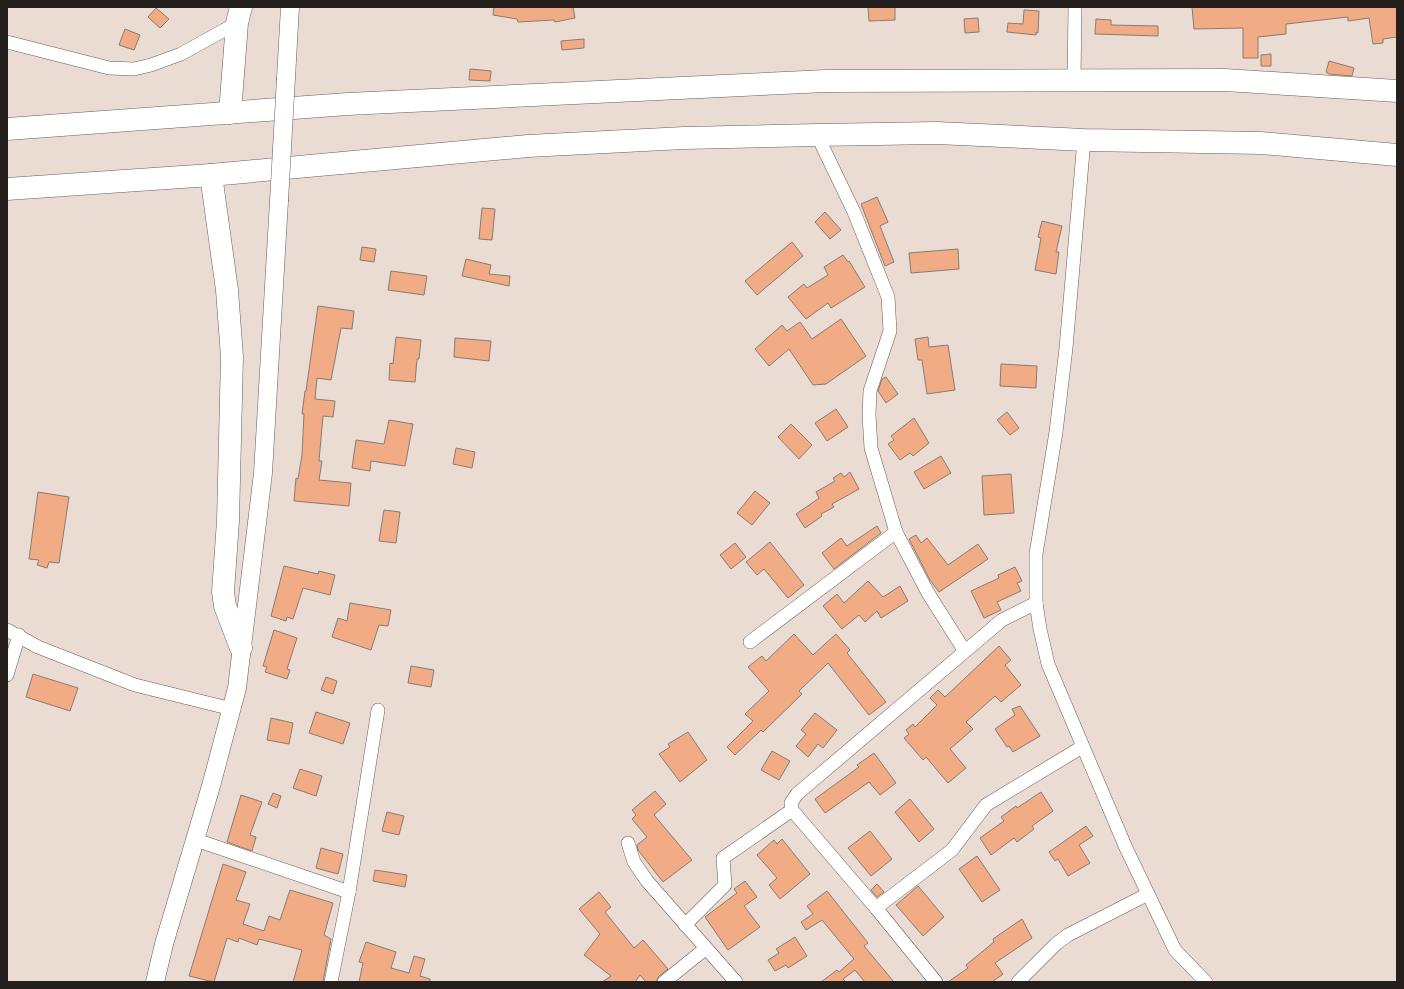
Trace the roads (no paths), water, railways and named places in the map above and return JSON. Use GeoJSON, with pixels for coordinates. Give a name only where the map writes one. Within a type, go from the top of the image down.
{"type":"FeatureCollection","features":[{"type":"Feature","properties":{"kind":"highway"},"geometry":{"type":"LineString","coordinates":[[230,113],[239,15]]}},
{"type":"Feature","properties":{"kind":"highway"},"geometry":{"type":"LineString","coordinates":[[7,129],[348,104],[826,81],[1225,80],[1397,91]]}},
{"type":"Feature","properties":{"kind":"highway"},"geometry":{"type":"LineString","coordinates":[[7,189],[211,175],[528,146],[684,138],[937,133],[1084,140],[1261,143],[1397,155]]}},
{"type":"Feature","properties":{"kind":"highway"},"geometry":{"type":"LineString","coordinates":[[211,175],[225,274],[232,357],[228,521],[224,606],[241,648]]}},
{"type":"Feature","properties":{"kind":"main road"},"geometry":{"type":"LineString","coordinates":[[155,982],[164,944],[196,840],[237,688],[263,473],[290,7]]}},
{"type":"Feature","properties":{"kind":"street"},"geometry":{"type":"LineString","coordinates":[[1074,80],[1075,7]]}},
{"type":"Feature","properties":{"kind":"street"},"geometry":{"type":"LineString","coordinates":[[7,42],[109,68],[134,69],[151,65],[181,54],[239,15]]}},
{"type":"Feature","properties":{"kind":"street"},"geometry":{"type":"LineString","coordinates":[[817,135],[854,212],[888,297],[890,331],[870,391],[869,415],[871,448],[896,532],[928,593],[964,650]]}},
{"type":"Feature","properties":{"kind":"street"},"geometry":{"type":"LineString","coordinates":[[1084,140],[1066,348],[1056,432],[1036,554],[1036,603],[1048,664],[1126,848],[1175,950],[1206,982]]}},
{"type":"Feature","properties":{"kind":"street"},"geometry":{"type":"LineString","coordinates":[[750,642],[896,532]]}},
{"type":"Feature","properties":{"kind":"street"},"geometry":{"type":"LineString","coordinates":[[936,982],[876,908],[792,810],[792,803],[797,794],[964,650],[1002,620],[1036,603]]}},
{"type":"Feature","properties":{"kind":"street"},"geometry":{"type":"LineString","coordinates":[[7,630],[19,635],[38,647],[135,685],[232,709]]}},
{"type":"Feature","properties":{"kind":"street"},"geometry":{"type":"LineString","coordinates":[[7,675],[19,635]]}},
{"type":"Feature","properties":{"kind":"street"},"geometry":{"type":"LineString","coordinates":[[331,982],[349,892],[378,710]]}},
{"type":"Feature","properties":{"kind":"street"},"geometry":{"type":"LineString","coordinates":[[876,908],[952,850],[986,805],[1082,746]]}},
{"type":"Feature","properties":{"kind":"street"},"geometry":{"type":"LineString","coordinates":[[685,925],[725,885],[723,858],[792,810]]}},
{"type":"Feature","properties":{"kind":"street"},"geometry":{"type":"LineString","coordinates":[[196,840],[349,892]]}},
{"type":"Feature","properties":{"kind":"street"},"geometry":{"type":"LineString","coordinates":[[628,843],[634,862],[647,881],[705,949],[736,982]]}},
{"type":"Feature","properties":{"kind":"street"},"geometry":{"type":"LineString","coordinates":[[1018,982],[1056,944],[1068,935],[1148,894]]}},
{"type":"Feature","properties":{"kind":"street"},"geometry":{"type":"LineString","coordinates":[[664,982],[705,949]]}}]}
